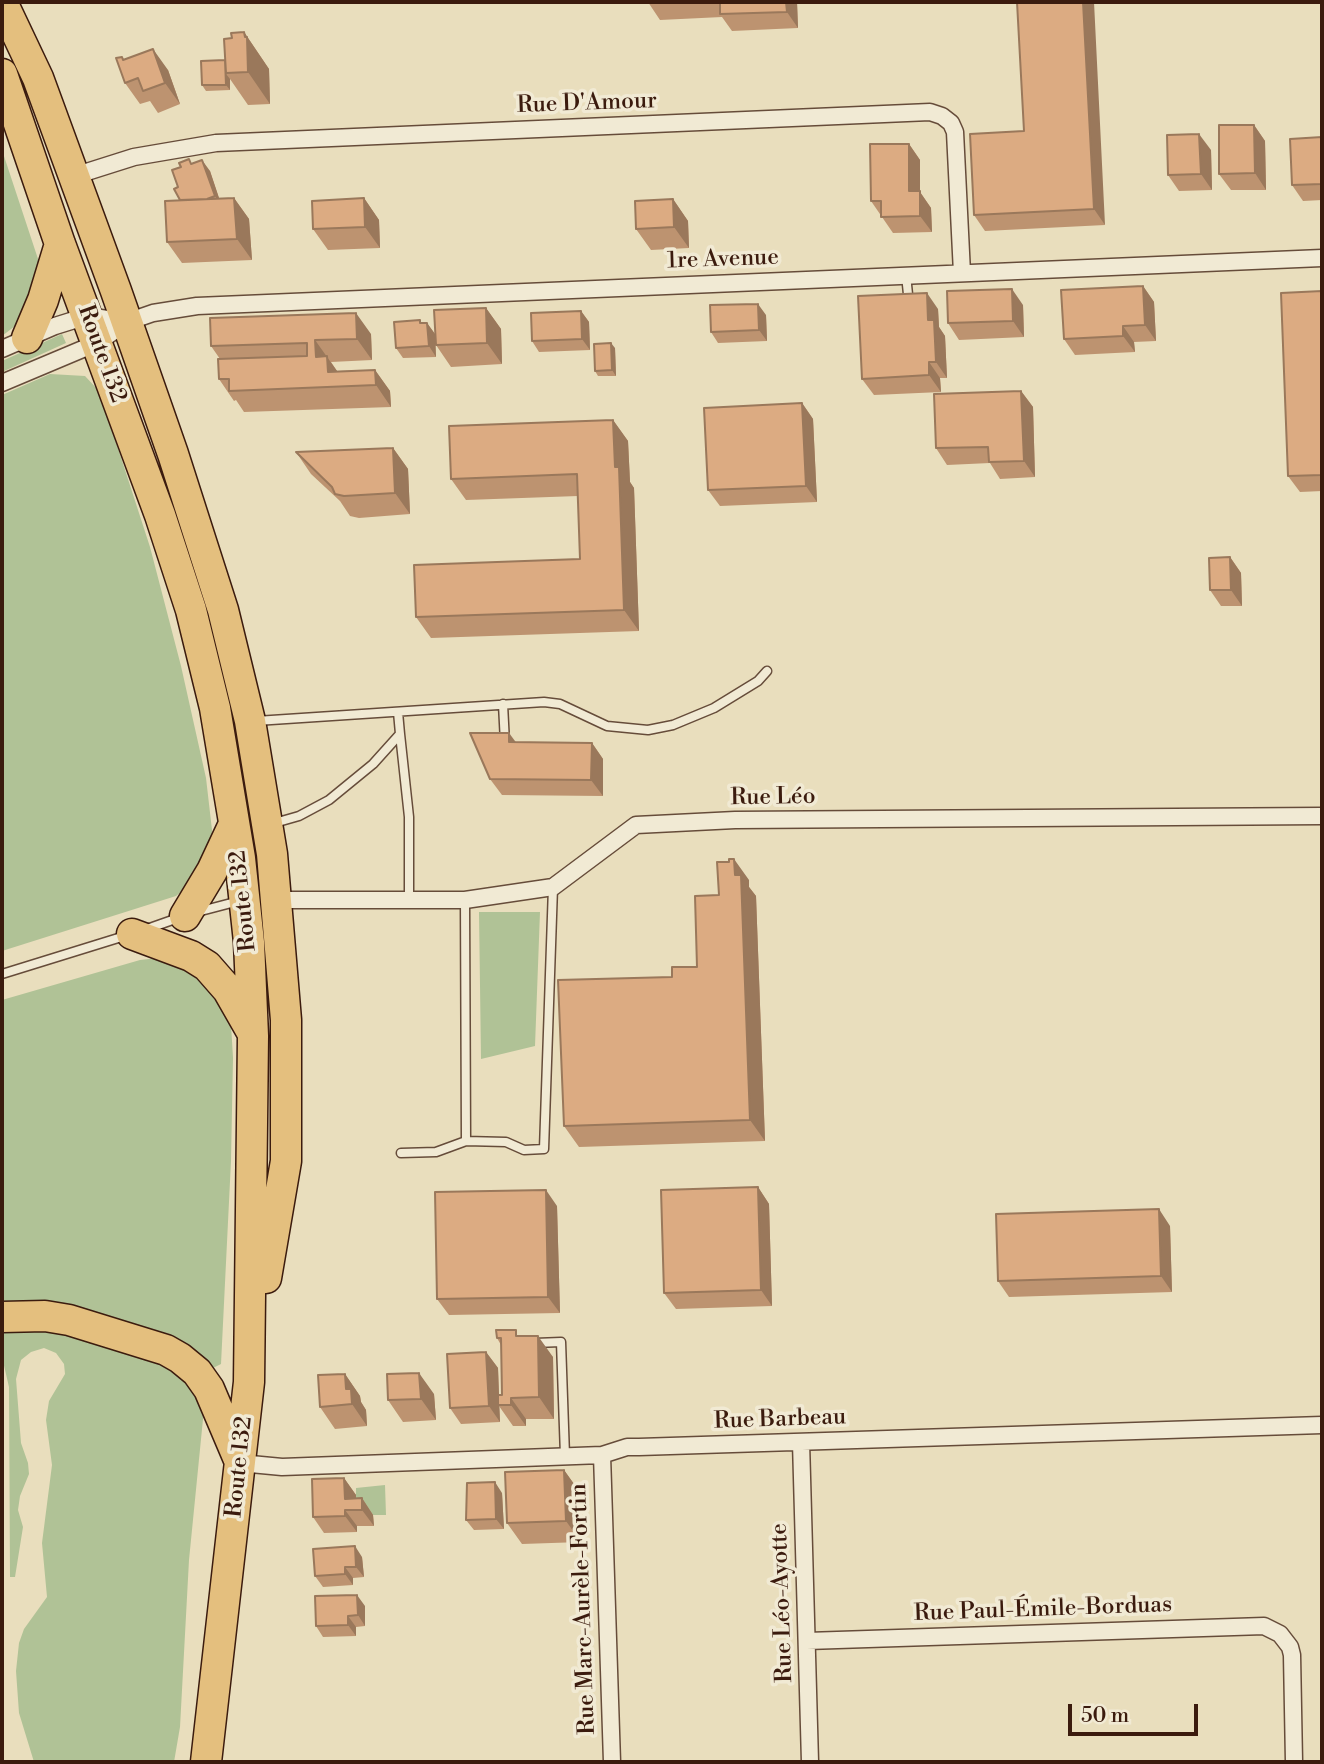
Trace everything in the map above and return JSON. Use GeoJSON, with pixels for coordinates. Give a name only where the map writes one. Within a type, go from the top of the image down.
{"type":"FeatureCollection","features":[{"type":"Feature","properties":{"kind":"highway","name":"Route 132"},"geometry":{"type":"LineString","coordinates":[[2,2],[38,78],[75,176],[173,454],[223,610],[250,721],[268,824],[277,900],[285,997],[286,1161],[249,1382],[206,1762]]}},
{"type":"Feature","properties":{"kind":"highway","name":"Route 132"},"geometry":{"type":"LineString","coordinates":[[2,74],[191,610],[215,708],[234,824],[249,942],[253,1035],[249,1382]]}},
{"type":"Feature","properties":{"kind":"highway"},"geometry":{"type":"LineString","coordinates":[[14,344],[46,291],[60,244]]}},
{"type":"Feature","properties":{"kind":"highway"},"geometry":{"type":"LineString","coordinates":[[185,916],[212,871],[234,824]]}},
{"type":"Feature","properties":{"kind":"highway"},"geometry":{"type":"LineString","coordinates":[[132,934],[191,956],[207,966],[228,990],[253,1035]]}},
{"type":"Feature","properties":{"kind":"highway"},"geometry":{"type":"LineString","coordinates":[[2,1317],[45,1316],[69,1320],[166,1350],[180,1358],[197,1372],[209,1389],[240,1463]]}},
{"type":"Feature","properties":{"kind":"street","name":"Rue D'Amour"},"geometry":{"type":"LineString","coordinates":[[75,176],[134,157],[225,143],[930,112],[951,123],[955,132],[962,273]]}},
{"type":"Feature","properties":{"kind":"street","name":"1re Avenue"},"geometry":{"type":"LineString","coordinates":[[127,322],[163,311],[197,306],[1322,258]]}},
{"type":"Feature","properties":{"kind":"street"},"geometry":{"type":"LineString","coordinates":[[14,344],[127,322]]}},
{"type":"Feature","properties":{"kind":"street"},"geometry":{"type":"LineString","coordinates":[[2,383],[92,330],[127,322]]}},
{"type":"Feature","properties":{"kind":"street","name":"Rue Léo"},"geometry":{"type":"LineString","coordinates":[[245,900],[465,900],[553,887],[636,825],[735,820],[1322,816]]}},
{"type":"Feature","properties":{"kind":"street","name":"Rue Barbeau"},"geometry":{"type":"LineString","coordinates":[[240,1463],[282,1467],[602,1455],[627,1447],[1322,1425]]}},
{"type":"Feature","properties":{"kind":"street","name":"Rue Léo-Ayotte"},"geometry":{"type":"LineString","coordinates":[[801,1442],[810,1762]]}},
{"type":"Feature","properties":{"kind":"street","name":"Rue Marc-Aurèle-Fortin"},"geometry":{"type":"LineString","coordinates":[[602,1455],[612,1762]]}},
{"type":"Feature","properties":{"kind":"street","name":"Rue Paul-Émile-Borduas"},"geometry":{"type":"LineString","coordinates":[[807,1641],[1264,1626],[1280,1633],[1292,1655],[1294,1762]]}},
{"type":"Feature","properties":{"kind":"lane"},"geometry":{"type":"LineString","coordinates":[[906,275],[909,310]]}},
{"type":"Feature","properties":{"kind":"lane"},"geometry":{"type":"LineString","coordinates":[[250,721],[544,702],[560,704],[607,726],[648,730],[673,725],[715,708],[758,681],[766,671]]}},
{"type":"Feature","properties":{"kind":"lane"},"geometry":{"type":"LineString","coordinates":[[503,704],[505,749]]}},
{"type":"Feature","properties":{"kind":"lane"},"geometry":{"type":"LineString","coordinates":[[398,712],[410,845],[409,900]]}},
{"type":"Feature","properties":{"kind":"lane"},"geometry":{"type":"LineString","coordinates":[[268,824],[299,816],[329,800],[373,764],[400,734]]}},
{"type":"Feature","properties":{"kind":"lane"},"geometry":{"type":"LineString","coordinates":[[401,1153],[436,1152],[466,1141],[506,1142],[524,1150],[544,1149],[553,887]]}},
{"type":"Feature","properties":{"kind":"lane"},"geometry":{"type":"LineString","coordinates":[[2,974],[185,916],[245,900]]}},
{"type":"Feature","properties":{"kind":"lane"},"geometry":{"type":"LineString","coordinates":[[465,900],[466,1141]]}},
{"type":"Feature","properties":{"kind":"lane"},"geometry":{"type":"LineString","coordinates":[[525,1343],[561,1342],[565,1456]]}},
{"type":"Feature","properties":{"kind":"green space"},"geometry":{"type":"Polygon","coordinates":[[[2,150],[39,262],[39,274],[19,323],[2,336],[2,150]]]}},
{"type":"Feature","properties":{"kind":"green space"},"geometry":{"type":"Polygon","coordinates":[[[62,334],[66,343],[2,372],[2,361],[62,334]]]}},
{"type":"Feature","properties":{"kind":"green space"},"geometry":{"type":"Polygon","coordinates":[[[50,374],[85,376],[99,391],[103,402],[150,547],[181,666],[206,778],[212,843],[188,886],[176,896],[2,951],[2,395],[50,374]]]}},
{"type":"Feature","properties":{"kind":"green space"},"geometry":{"type":"Polygon","coordinates":[[[479,912],[540,912],[535,1046],[481,1059],[479,912]]]}},
{"type":"Feature","properties":{"kind":"green space"},"geometry":{"type":"Polygon","coordinates":[[[158,958],[208,979],[231,1024],[231,1161],[221,1364],[207,1371],[2,1310],[2,1000],[140,960],[158,958]]]}},
{"type":"Feature","properties":{"kind":"green space"},"geometry":{"type":"Polygon","coordinates":[[[2,1324],[53,1327],[180,1369],[204,1409],[189,1560],[180,1727],[174,1762],[34,1762],[19,1713],[16,1671],[19,1643],[24,1629],[47,1597],[42,1543],[52,1465],[46,1420],[49,1401],[65,1374],[64,1364],[56,1353],[44,1348],[31,1352],[21,1360],[16,1379],[21,1443],[29,1474],[20,1496],[18,1510],[23,1527],[15,1577],[10,1577],[9,1387],[2,1357],[2,1324]]]}},
{"type":"Feature","properties":{"kind":"green space"},"geometry":{"type":"Polygon","coordinates":[[[385,1485],[386,1515],[356,1515],[356,1488],[385,1485]]]}},
{"type":"Feature","properties":{"kind":"building"},"geometry":{"type":"Polygon","coordinates":[[[720,2],[786,2],[787,12],[720,14],[720,2]]]}},
{"type":"Feature","properties":{"kind":"building"},"geometry":{"type":"Polygon","coordinates":[[[1017,2],[1083,2],[1094,209],[974,215],[970,134],[1024,131],[1017,2]]]}},
{"type":"Feature","properties":{"kind":"building"},"geometry":{"type":"Polygon","coordinates":[[[244,32],[247,37],[248,72],[226,73],[224,39],[232,38],[231,33],[244,32]]]}},
{"type":"Feature","properties":{"kind":"building"},"geometry":{"type":"Polygon","coordinates":[[[153,49],[165,83],[143,91],[138,78],[125,83],[116,58],[122,57],[123,60],[153,49]]]}},
{"type":"Feature","properties":{"kind":"building"},"geometry":{"type":"Polygon","coordinates":[[[225,60],[226,85],[202,85],[201,61],[225,60]]]}},
{"type":"Feature","properties":{"kind":"building"},"geometry":{"type":"Polygon","coordinates":[[[1219,125],[1254,125],[1255,173],[1219,174],[1219,125]]]}},
{"type":"Feature","properties":{"kind":"building"},"geometry":{"type":"Polygon","coordinates":[[[1199,134],[1201,174],[1168,175],[1167,135],[1199,134]]]}},
{"type":"Feature","properties":{"kind":"building"},"geometry":{"type":"Polygon","coordinates":[[[1322,137],[1322,184],[1292,185],[1290,139],[1322,137]]]}},
{"type":"Feature","properties":{"kind":"building"},"geometry":{"type":"Polygon","coordinates":[[[870,144],[909,144],[909,191],[920,191],[920,216],[881,217],[881,201],[871,201],[870,144]]]}},
{"type":"Feature","properties":{"kind":"building"},"geometry":{"type":"Polygon","coordinates":[[[189,159],[191,164],[202,160],[215,196],[180,200],[174,189],[178,187],[172,170],[181,167],[179,163],[189,159]]]}},
{"type":"Feature","properties":{"kind":"building"},"geometry":{"type":"Polygon","coordinates":[[[234,198],[237,239],[167,242],[165,201],[234,198]]]}},
{"type":"Feature","properties":{"kind":"building"},"geometry":{"type":"Polygon","coordinates":[[[364,198],[365,227],[313,229],[312,201],[364,198]]]}},
{"type":"Feature","properties":{"kind":"building"},"geometry":{"type":"Polygon","coordinates":[[[673,199],[674,227],[636,229],[635,201],[673,199]]]}},
{"type":"Feature","properties":{"kind":"building"},"geometry":{"type":"Polygon","coordinates":[[[1143,286],[1145,325],[1123,326],[1123,336],[1064,339],[1061,290],[1143,286]]]}},
{"type":"Feature","properties":{"kind":"building"},"geometry":{"type":"Polygon","coordinates":[[[1012,289],[1013,321],[948,323],[947,291],[1012,289]]]}},
{"type":"Feature","properties":{"kind":"building"},"geometry":{"type":"Polygon","coordinates":[[[1322,291],[1322,475],[1288,476],[1281,293],[1322,291]]]}},
{"type":"Feature","properties":{"kind":"building"},"geometry":{"type":"Polygon","coordinates":[[[927,293],[928,320],[934,320],[936,362],[929,362],[929,375],[862,379],[858,296],[927,293]]]}},
{"type":"Feature","properties":{"kind":"building"},"geometry":{"type":"Polygon","coordinates":[[[758,304],[759,330],[711,332],[710,305],[758,304]]]}},
{"type":"Feature","properties":{"kind":"building"},"geometry":{"type":"Polygon","coordinates":[[[486,308],[487,343],[436,345],[434,310],[486,308]]]}},
{"type":"Feature","properties":{"kind":"building"},"geometry":{"type":"Polygon","coordinates":[[[581,311],[582,339],[532,341],[531,313],[581,311]]]}},
{"type":"Feature","properties":{"kind":"building"},"geometry":{"type":"Polygon","coordinates":[[[356,313],[357,339],[315,340],[316,357],[327,356],[328,372],[375,370],[376,385],[229,391],[229,379],[219,379],[218,359],[307,356],[307,343],[211,346],[210,318],[356,313]]]}},
{"type":"Feature","properties":{"kind":"building"},"geometry":{"type":"Polygon","coordinates":[[[420,320],[420,323],[427,323],[429,346],[396,348],[394,322],[420,320]]]}},
{"type":"Feature","properties":{"kind":"building"},"geometry":{"type":"Polygon","coordinates":[[[611,343],[612,370],[595,371],[594,344],[611,343]]]}},
{"type":"Feature","properties":{"kind":"building"},"geometry":{"type":"Polygon","coordinates":[[[1021,391],[1024,461],[989,462],[988,447],[936,448],[934,394],[1021,391]]]}},
{"type":"Feature","properties":{"kind":"building"},"geometry":{"type":"Polygon","coordinates":[[[802,403],[806,486],[708,490],[704,408],[802,403]]]}},
{"type":"Feature","properties":{"kind":"building"},"geometry":{"type":"Polygon","coordinates":[[[613,420],[615,467],[619,467],[624,610],[416,617],[414,565],[580,559],[577,474],[451,479],[449,426],[613,420]]]}},
{"type":"Feature","properties":{"kind":"building"},"geometry":{"type":"Polygon","coordinates":[[[393,448],[395,493],[344,496],[335,494],[332,487],[296,452],[393,448]]]}},
{"type":"Feature","properties":{"kind":"building"},"geometry":{"type":"Polygon","coordinates":[[[1230,557],[1231,590],[1210,590],[1209,558],[1230,557]]]}},
{"type":"Feature","properties":{"kind":"building"},"geometry":{"type":"Polygon","coordinates":[[[470,733],[509,733],[509,742],[592,743],[591,780],[490,779],[470,733]]]}},
{"type":"Feature","properties":{"kind":"building"},"geometry":{"type":"Polygon","coordinates":[[[729,859],[734,859],[735,875],[741,875],[750,1120],[564,1126],[558,980],[672,977],[672,967],[697,967],[695,896],[719,895],[717,862],[729,862],[729,859]]]}},
{"type":"Feature","properties":{"kind":"building"},"geometry":{"type":"Polygon","coordinates":[[[758,1187],[761,1290],[664,1293],[661,1190],[758,1187]]]}},
{"type":"Feature","properties":{"kind":"building"},"geometry":{"type":"Polygon","coordinates":[[[546,1190],[548,1297],[437,1299],[435,1192],[546,1190]]]}},
{"type":"Feature","properties":{"kind":"building"},"geometry":{"type":"Polygon","coordinates":[[[1159,1209],[1161,1276],[998,1281],[996,1214],[1159,1209]]]}},
{"type":"Feature","properties":{"kind":"building"},"geometry":{"type":"Polygon","coordinates":[[[496,1330],[516,1330],[516,1336],[538,1336],[539,1397],[511,1398],[511,1405],[498,1405],[498,1395],[502,1395],[501,1338],[497,1338],[496,1330]]]}},
{"type":"Feature","properties":{"kind":"building"},"geometry":{"type":"Polygon","coordinates":[[[486,1352],[489,1406],[450,1408],[447,1354],[486,1352]]]}},
{"type":"Feature","properties":{"kind":"building"},"geometry":{"type":"Polygon","coordinates":[[[419,1373],[421,1399],[388,1400],[387,1374],[419,1373]]]}},
{"type":"Feature","properties":{"kind":"building"},"geometry":{"type":"Polygon","coordinates":[[[345,1374],[346,1389],[351,1389],[352,1404],[320,1407],[318,1375],[345,1374]]]}},
{"type":"Feature","properties":{"kind":"building"},"geometry":{"type":"Polygon","coordinates":[[[564,1470],[566,1521],[507,1523],[505,1472],[564,1470]]]}},
{"type":"Feature","properties":{"kind":"building"},"geometry":{"type":"Polygon","coordinates":[[[344,1478],[345,1499],[362,1498],[362,1510],[345,1510],[345,1516],[313,1517],[312,1479],[344,1478]]]}},
{"type":"Feature","properties":{"kind":"building"},"geometry":{"type":"Polygon","coordinates":[[[495,1482],[496,1519],[466,1520],[467,1483],[495,1482]]]}},
{"type":"Feature","properties":{"kind":"building"},"geometry":{"type":"Polygon","coordinates":[[[355,1546],[356,1567],[345,1567],[345,1574],[315,1576],[313,1549],[355,1546]]]}},
{"type":"Feature","properties":{"kind":"building"},"geometry":{"type":"Polygon","coordinates":[[[357,1595],[358,1615],[348,1616],[348,1625],[316,1626],[315,1596],[357,1595]]]}}]}
